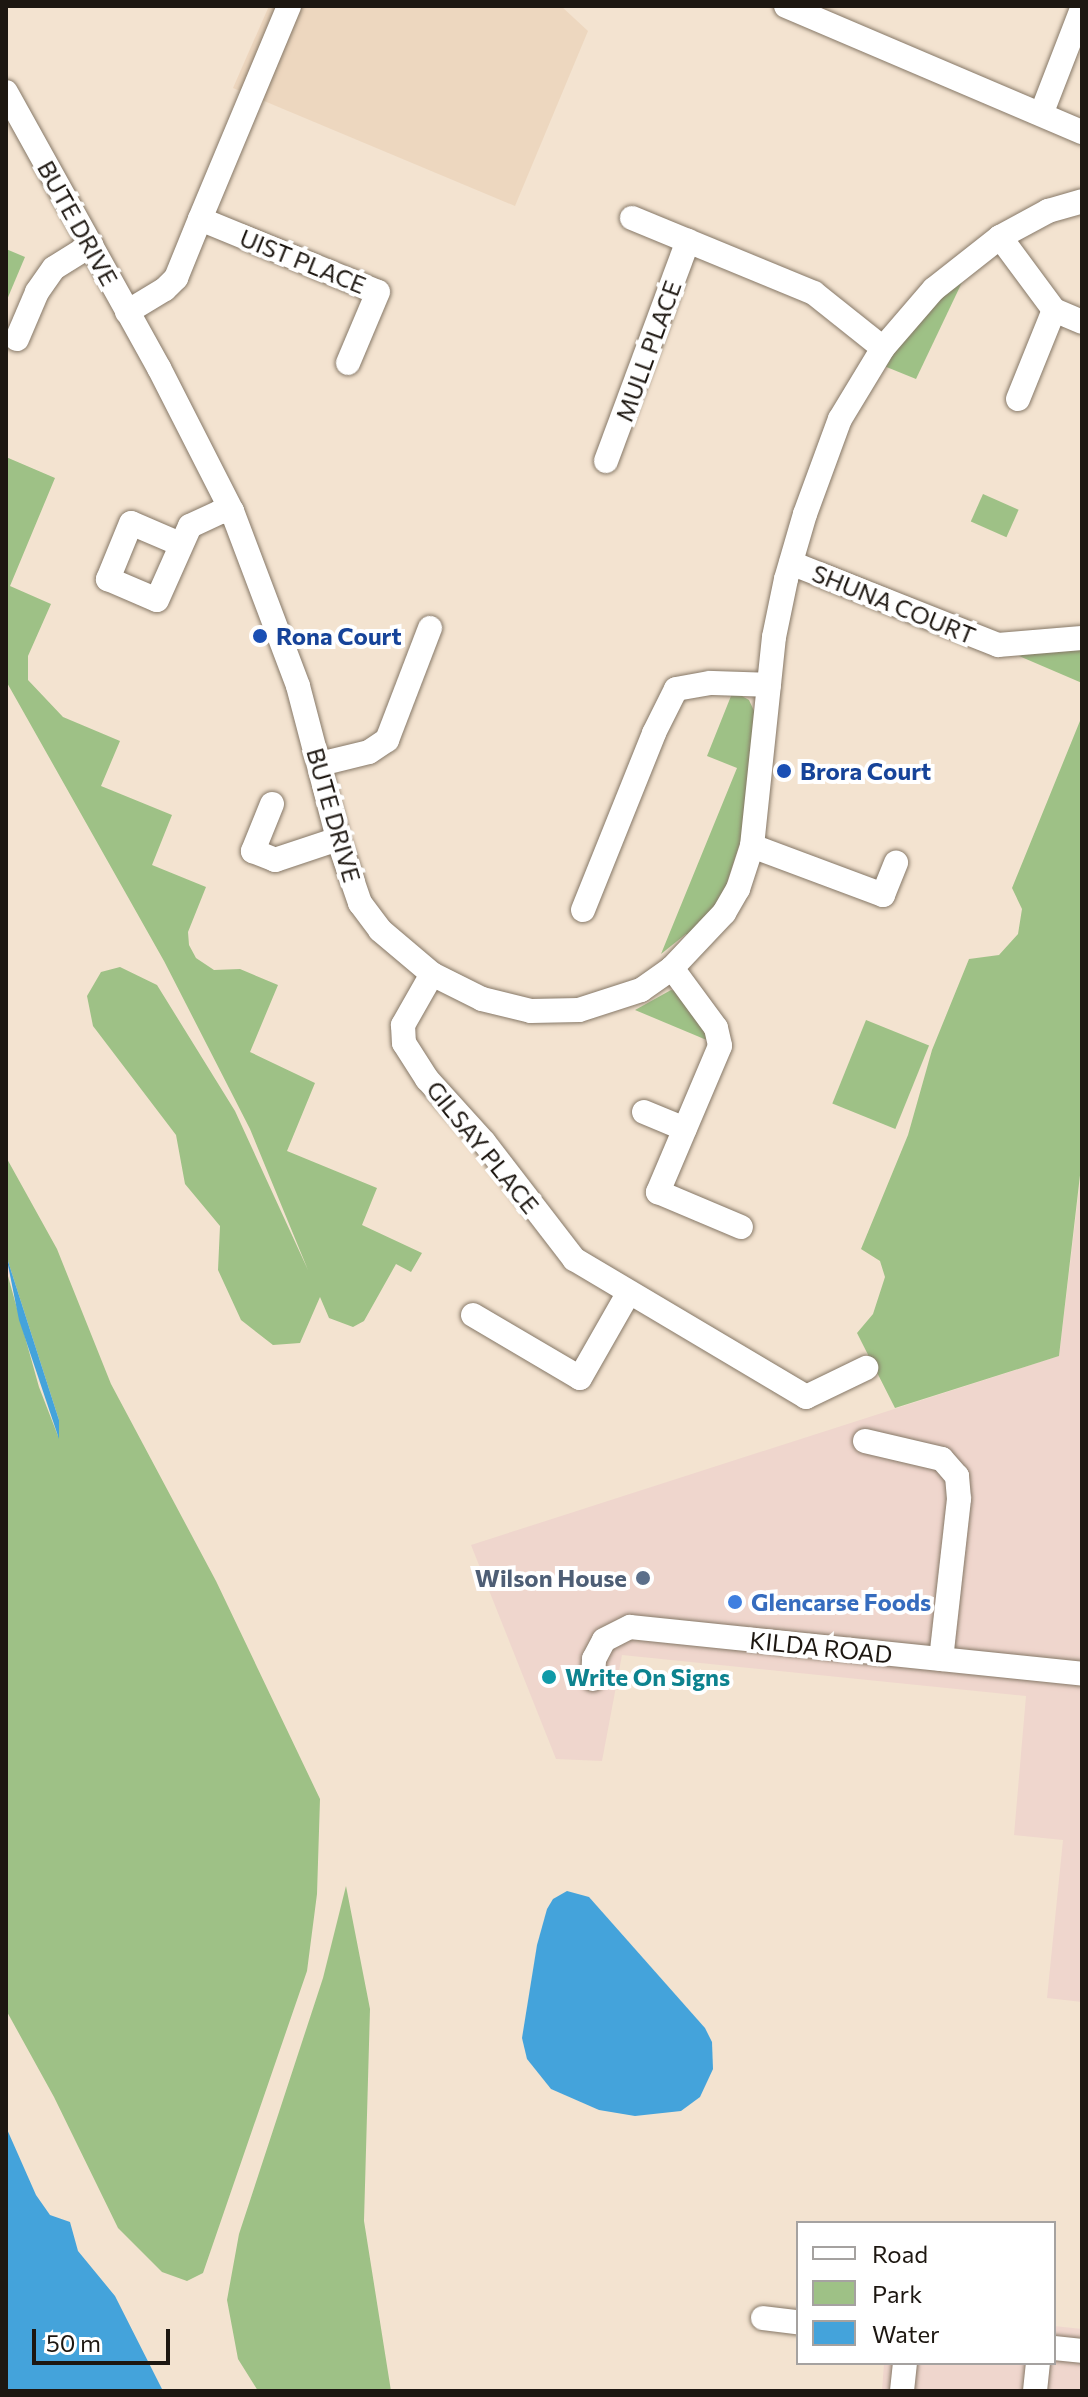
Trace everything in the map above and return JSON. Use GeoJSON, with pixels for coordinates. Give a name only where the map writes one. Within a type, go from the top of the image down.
{"type":"FeatureCollection","features":[{"type":"Feature","properties":{"kind":"street"},"geometry":{"type":"LineString","coordinates":[[127,312],[165,289],[176,278],[248,98],[289,6]]}},
{"type":"Feature","properties":{"kind":"street"},"geometry":{"type":"LineString","coordinates":[[786,6],[822,13],[1082,132]]}},
{"type":"Feature","properties":{"kind":"street"},"geometry":{"type":"LineString","coordinates":[[1042,112],[1082,9]]}},
{"type":"Feature","properties":{"kind":"street","name":"BUTE DRIVE"},"geometry":{"type":"LineString","coordinates":[[6,92],[232,511],[274,618],[320,764],[338,839],[360,903],[380,930],[432,974],[494,1003],[551,1012],[579,1010],[641,990],[672,968],[724,913],[738,889],[752,846],[774,637],[791,563],[840,419],[883,348],[934,289],[1000,237],[1048,211],[1082,201]]}},
{"type":"Feature","properties":{"kind":"street"},"geometry":{"type":"LineString","coordinates":[[632,218],[814,293],[883,348]]}},
{"type":"Feature","properties":{"kind":"street","name":"UIST PLACE"},"geometry":{"type":"LineString","coordinates":[[200,219],[378,292],[348,363]]}},
{"type":"Feature","properties":{"kind":"street"},"geometry":{"type":"LineString","coordinates":[[1000,237],[1054,310],[1082,322]]}},
{"type":"Feature","properties":{"kind":"street","name":"MULL PLACE"},"geometry":{"type":"LineString","coordinates":[[606,461],[688,241]]}},
{"type":"Feature","properties":{"kind":"street"},"geometry":{"type":"LineString","coordinates":[[17,339],[37,292],[54,268],[91,245]]}},
{"type":"Feature","properties":{"kind":"street"},"geometry":{"type":"LineString","coordinates":[[1018,399],[1054,310]]}},
{"type":"Feature","properties":{"kind":"street"},"geometry":{"type":"LineString","coordinates":[[180,544],[131,523],[108,579],[157,600],[190,526],[220,512],[232,511]]}},
{"type":"Feature","properties":{"kind":"street","name":"SHUNA COURT"},"geometry":{"type":"LineString","coordinates":[[791,563],[998,645],[1082,638]]}},
{"type":"Feature","properties":{"kind":"street"},"geometry":{"type":"LineString","coordinates":[[320,764],[369,752],[387,740],[430,628]]}},
{"type":"Feature","properties":{"kind":"street"},"geometry":{"type":"LineString","coordinates":[[583,910],[654,733],[676,689],[710,683],[769,685]]}},
{"type":"Feature","properties":{"kind":"street"},"geometry":{"type":"LineString","coordinates":[[272,804],[253,851],[275,860],[338,839]]}},
{"type":"Feature","properties":{"kind":"street"},"geometry":{"type":"LineString","coordinates":[[752,846],[883,895],[896,863]]}},
{"type":"Feature","properties":{"kind":"street"},"geometry":{"type":"LineString","coordinates":[[672,968],[716,1028],[720,1046],[658,1192],[741,1227]]}},
{"type":"Feature","properties":{"kind":"street","name":"GILSAY PLACE"},"geometry":{"type":"LineString","coordinates":[[432,974],[403,1025],[404,1043],[414,1062],[484,1142],[574,1259],[628,1294],[806,1397],[866,1368]]}},
{"type":"Feature","properties":{"kind":"street"},"geometry":{"type":"LineString","coordinates":[[644,1112],[685,1129]]}},
{"type":"Feature","properties":{"kind":"street"},"geometry":{"type":"LineString","coordinates":[[473,1315],[580,1378],[628,1294]]}},
{"type":"Feature","properties":{"kind":"street"},"geometry":{"type":"LineString","coordinates":[[865,1441],[942,1459],[957,1476],[959,1499],[941,1659]]}},
{"type":"Feature","properties":{"kind":"street","name":"KILDA ROAD"},"geometry":{"type":"LineString","coordinates":[[593,1679],[594,1659],[604,1640],[630,1627],[1082,1674]]}},
{"type":"Feature","properties":{"kind":"street"},"geometry":{"type":"LineString","coordinates":[[763,2318],[796,2322]]}},
{"type":"Feature","properties":{"kind":"street"},"geometry":{"type":"LineString","coordinates":[[1056,2348],[1082,2351]]}},
{"type":"Feature","properties":{"kind":"street"},"geometry":{"type":"LineString","coordinates":[[902,2391],[905,2365]]}},
{"type":"Feature","properties":{"kind":"street"},"geometry":{"type":"LineString","coordinates":[[1035,2391],[1038,2365]]}},
{"type":"Feature","properties":{"kind":"shaded area"},"geometry":{"type":"Polygon","coordinates":[[[269,6],[561,6],[588,31],[515,206],[233,88],[269,6]]]}},
{"type":"Feature","properties":{"kind":"shaded area"},"geometry":{"type":"Polygon","coordinates":[[[1082,1165],[1082,2002],[1047,1998],[1063,1840],[1014,1835],[1026,1696],[622,1655],[602,1761],[556,1759],[471,1545],[1059,1356],[1082,1165]]]}},
{"type":"Feature","properties":{"kind":"shaded area"},"geometry":{"type":"Polygon","coordinates":[[[1056,2326],[1082,2329],[1082,2391],[882,2391],[884,2365],[1056,2365],[1056,2326]]]}},
{"type":"Feature","properties":{"kind":"green space"},"geometry":{"type":"Polygon","coordinates":[[[6,249],[25,257],[6,302],[6,249]]]}},
{"type":"Feature","properties":{"kind":"green space"},"geometry":{"type":"Polygon","coordinates":[[[965,276],[916,379],[884,366],[922,317],[965,276]]]}},
{"type":"Feature","properties":{"kind":"green space"},"geometry":{"type":"Polygon","coordinates":[[[6,457],[55,478],[10,586],[51,604],[28,656],[28,680],[63,717],[120,741],[101,786],[172,815],[152,865],[206,887],[188,932],[189,945],[196,958],[214,970],[240,969],[278,985],[250,1052],[315,1083],[287,1151],[377,1188],[362,1225],[422,1253],[411,1272],[396,1264],[364,1321],[353,1327],[329,1318],[320,1297],[300,1343],[273,1345],[241,1320],[218,1270],[220,1226],[185,1184],[176,1135],[93,1026],[87,996],[101,972],[120,967],[157,985],[235,1111],[308,1270],[250,1129],[164,961],[6,681],[6,457]]]}},
{"type":"Feature","properties":{"kind":"green space"},"geometry":{"type":"Polygon","coordinates":[[[983,494],[1019,510],[1006,537],[971,521],[983,494]]]}},
{"type":"Feature","properties":{"kind":"green space"},"geometry":{"type":"Polygon","coordinates":[[[1039,649],[1082,649],[1082,683],[1019,656],[1039,649]]]}},
{"type":"Feature","properties":{"kind":"green space"},"geometry":{"type":"Polygon","coordinates":[[[733,691],[749,700],[755,713],[741,840],[723,895],[691,937],[686,934],[661,954],[737,768],[707,756],[733,691]]]}},
{"type":"Feature","properties":{"kind":"green space"},"geometry":{"type":"Polygon","coordinates":[[[1082,716],[1082,1158],[1059,1356],[895,1408],[857,1333],[873,1314],[885,1277],[880,1261],[861,1249],[908,1135],[932,1050],[969,959],[999,955],[1018,934],[1022,909],[1012,888],[1082,716]]]}},
{"type":"Feature","properties":{"kind":"green space"},"geometry":{"type":"Polygon","coordinates":[[[671,990],[676,991],[703,1023],[709,1041],[635,1010],[671,990]]]}},
{"type":"Feature","properties":{"kind":"green space"},"geometry":{"type":"Polygon","coordinates":[[[866,1020],[929,1045],[895,1129],[832,1103],[866,1020]]]}},
{"type":"Feature","properties":{"kind":"green space"},"geometry":{"type":"Polygon","coordinates":[[[6,1157],[57,1249],[111,1384],[216,1581],[320,1799],[317,1894],[307,1971],[203,2273],[187,2281],[162,2272],[118,2228],[54,2097],[6,2010],[6,1269],[39,1387],[58,1436],[59,1420],[6,1255],[6,1157]]]}},
{"type":"Feature","properties":{"kind":"green space"},"geometry":{"type":"Polygon","coordinates":[[[346,1886],[370,2009],[364,2221],[391,2391],[258,2391],[238,2359],[227,2300],[239,2234],[323,1978],[346,1886]]]}},
{"type":"Feature","properties":{"kind":"water"},"geometry":{"type":"Polygon","coordinates":[[[6,1255],[59,1420],[59,1439],[19,1320],[6,1255]]]}},
{"type":"Feature","properties":{"kind":"water"},"geometry":{"type":"Polygon","coordinates":[[[567,1891],[589,1897],[705,2028],[712,2042],[713,2069],[700,2097],[681,2111],[635,2116],[599,2110],[551,2089],[527,2059],[522,2038],[537,1945],[547,1909],[553,1899],[567,1891]]]}},
{"type":"Feature","properties":{"kind":"water"},"geometry":{"type":"Polygon","coordinates":[[[6,2127],[36,2195],[50,2215],[70,2222],[78,2251],[115,2296],[163,2391],[6,2391],[6,2127]]]}},
{"type":"Feature","properties":{"kind":"place","name":"Rona Court"},"geometry":{"type":"Point","coordinates":[260,636]}},
{"type":"Feature","properties":{"kind":"place","name":"Brora Court"},"geometry":{"type":"Point","coordinates":[784,771]}},
{"type":"Feature","properties":{"kind":"place","name":"Wilson House"},"geometry":{"type":"Point","coordinates":[643,1578]}},
{"type":"Feature","properties":{"kind":"place","name":"Glencarse Foods"},"geometry":{"type":"Point","coordinates":[735,1602]}},
{"type":"Feature","properties":{"kind":"place","name":"Write On Signs"},"geometry":{"type":"Point","coordinates":[549,1677]}}]}
